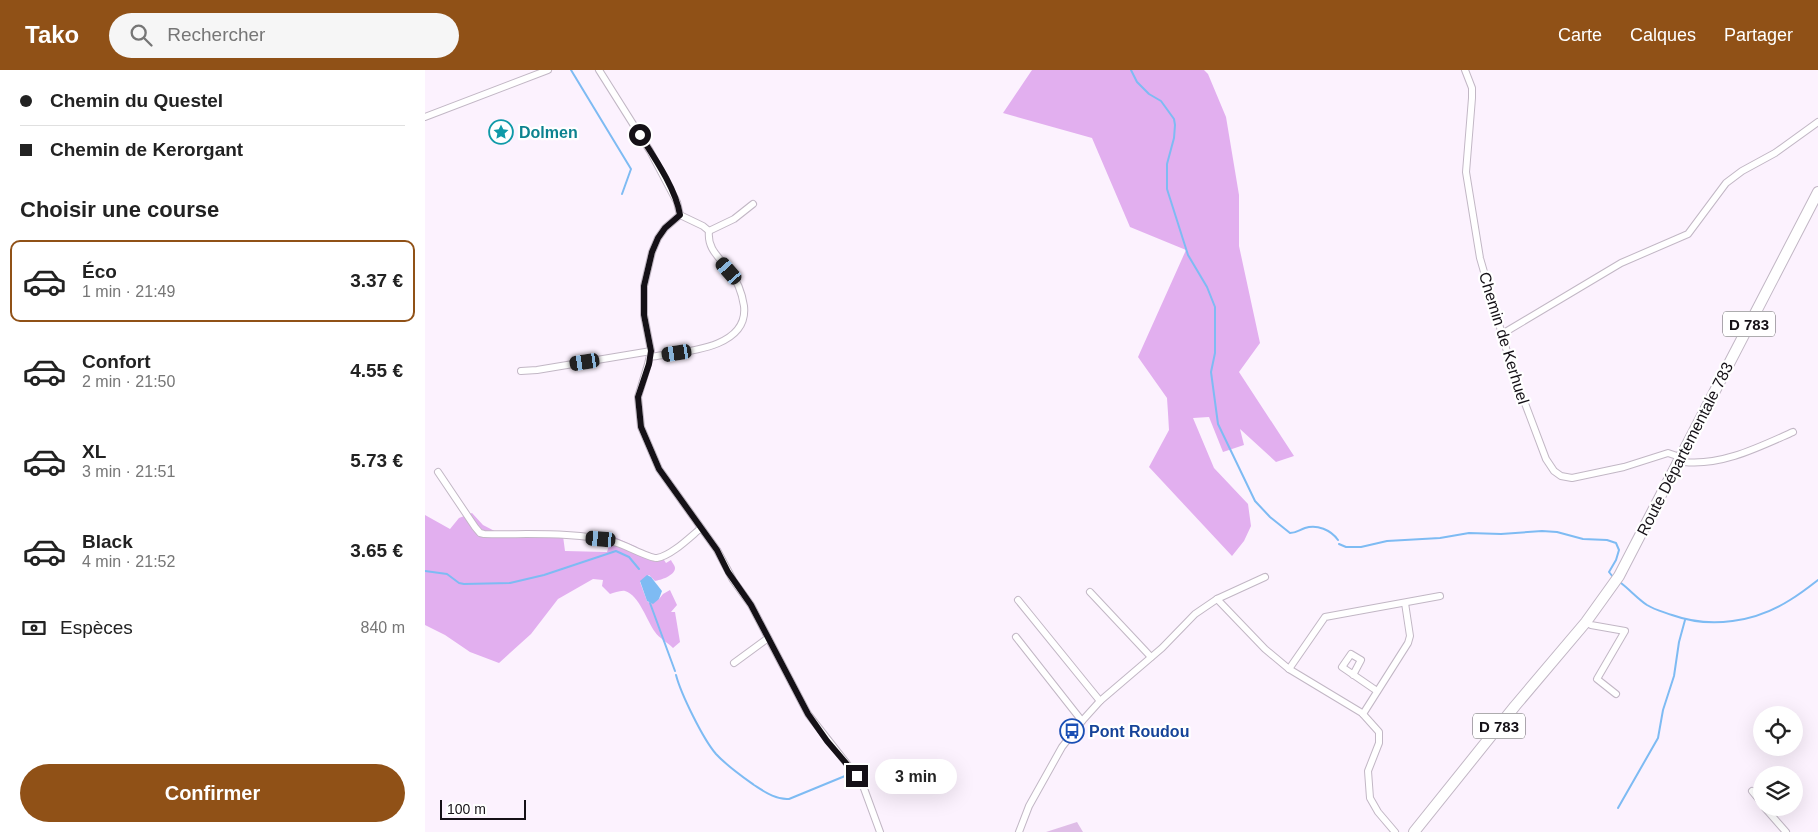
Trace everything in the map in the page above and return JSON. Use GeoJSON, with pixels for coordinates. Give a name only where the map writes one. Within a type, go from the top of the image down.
{"type":"FeatureCollection","features":[{"type":"Feature","properties":{"kind":"main road","name":"Route Départementale 783"},"geometry":{"type":"LineString","coordinates":[[1586,622],[1619,576],[1818,192]]}},
{"type":"Feature","properties":{"kind":"main road","name":"D 783"},"geometry":{"type":"LineString","coordinates":[[1414,832],[1515,706],[1586,622]]}},
{"type":"Feature","properties":{"kind":"street"},"geometry":{"type":"LineString","coordinates":[[425,117],[548,70]]}},
{"type":"Feature","properties":{"kind":"street"},"geometry":{"type":"LineString","coordinates":[[599,70],[650,151],[677,202],[680,215]]}},
{"type":"Feature","properties":{"kind":"street","name":"Chemin de Kerhuel"},"geometry":{"type":"LineString","coordinates":[[1465,70],[1472,88],[1473,98],[1466,172],[1480,258],[1518,389],[1546,459],[1554,471],[1561,476],[1572,478],[1615,469],[1667,453],[1680,456]]}},
{"type":"Feature","properties":{"kind":"street"},"geometry":{"type":"LineString","coordinates":[[1501,334],[1621,263],[1688,234],[1726,183],[1775,153],[1818,122]]}},
{"type":"Feature","properties":{"kind":"street"},"geometry":{"type":"LineString","coordinates":[[709,231],[734,219],[753,204]]}},
{"type":"Feature","properties":{"kind":"street"},"geometry":{"type":"LineString","coordinates":[[680,215],[709,231]]}},
{"type":"Feature","properties":{"kind":"street"},"geometry":{"type":"LineString","coordinates":[[680,215],[665,228],[658,238],[652,252],[646,277],[643,300],[650,354],[638,397],[641,427],[659,469],[727,563],[728,572],[753,609],[808,714],[862,783],[880,832]]}},
{"type":"Feature","properties":{"kind":"street"},"geometry":{"type":"LineString","coordinates":[[521,371],[712,345],[728,338],[743,322],[744,307],[740,292],[729,271],[711,248],[708,237],[709,231]]}},
{"type":"Feature","properties":{"kind":"street"},"geometry":{"type":"LineString","coordinates":[[1680,456],[1684,462],[1698,464],[1739,456],[1793,432]]}},
{"type":"Feature","properties":{"kind":"street"},"geometry":{"type":"LineString","coordinates":[[438,472],[480,533],[601,539],[626,546],[653,558],[665,556],[701,528]]}},
{"type":"Feature","properties":{"kind":"street"},"geometry":{"type":"LineString","coordinates":[[1019,832],[1029,806],[1057,755],[1082,721],[1101,701],[1151,657],[1195,614],[1217,599],[1265,578]]}},
{"type":"Feature","properties":{"kind":"street"},"geometry":{"type":"LineString","coordinates":[[1090,592],[1151,657]]}},
{"type":"Feature","properties":{"kind":"street"},"geometry":{"type":"LineString","coordinates":[[1289,670],[1325,617],[1440,596]]}},
{"type":"Feature","properties":{"kind":"street"},"geometry":{"type":"LineString","coordinates":[[1217,599],[1265,649],[1289,670],[1363,714],[1379,732],[1379,743],[1368,771],[1370,798],[1378,812],[1395,832]]}},
{"type":"Feature","properties":{"kind":"street"},"geometry":{"type":"LineString","coordinates":[[1018,600],[1101,701]]}},
{"type":"Feature","properties":{"kind":"street"},"geometry":{"type":"LineString","coordinates":[[1363,714],[1408,643],[1410,636],[1405,603]]}},
{"type":"Feature","properties":{"kind":"street"},"geometry":{"type":"LineString","coordinates":[[1586,622],[1591,625],[1625,631],[1597,679],[1616,694]]}},
{"type":"Feature","properties":{"kind":"street"},"geometry":{"type":"LineString","coordinates":[[1016,637],[1082,721]]}},
{"type":"Feature","properties":{"kind":"street"},"geometry":{"type":"LineString","coordinates":[[735,663],[768,638]]}},
{"type":"Feature","properties":{"kind":"street"},"geometry":{"type":"LineString","coordinates":[[1353,675],[1377,691]]}},
{"type":"Feature","properties":{"kind":"street"},"geometry":{"type":"LineString","coordinates":[[1772,816],[1785,832]]}},
{"type":"Feature","properties":{"kind":"shaded area"},"geometry":{"type":"Polygon","coordinates":[[[1032,70],[1204,70],[1208,74],[1226,117],[1239,195],[1239,246],[1260,343],[1239,372],[1294,456],[1276,462],[1240,429],[1244,445],[1223,452],[1209,417],[1193,418],[1214,468],[1248,504],[1251,526],[1244,541],[1232,556],[1149,467],[1169,430],[1167,398],[1138,357],[1186,250],[1130,227],[1092,138],[1003,113],[1032,70]]]}},
{"type":"Feature","properties":{"kind":"shaded area"},"geometry":{"type":"Polygon","coordinates":[[[472,513],[483,525],[508,538],[563,536],[565,551],[607,552],[612,536],[637,547],[639,552],[654,560],[664,560],[666,563],[671,560],[675,566],[673,573],[664,579],[655,581],[649,575],[640,582],[647,601],[650,603],[659,599],[670,590],[677,605],[671,612],[675,612],[680,642],[673,648],[659,636],[639,603],[630,593],[620,591],[610,594],[602,586],[603,580],[593,579],[558,599],[531,634],[499,663],[470,652],[445,635],[425,625],[425,515],[450,529],[459,518],[472,513]]]}},
{"type":"Feature","properties":{"kind":"shaded area"},"geometry":{"type":"Polygon","coordinates":[[[1077,822],[1083,832],[1046,832],[1077,822]]]}},
{"type":"Feature","properties":{"kind":"water"},"geometry":{"type":"Polygon","coordinates":[[[647,575],[651,577],[662,591],[659,599],[653,604],[647,601],[640,581],[647,575]]]}},
{"type":"Feature","properties":{"kind":"waterway"},"geometry":{"type":"LineString","coordinates":[[571,70],[631,169],[622,194]]}},
{"type":"Feature","properties":{"kind":"waterway"},"geometry":{"type":"LineString","coordinates":[[1131,70],[1137,82],[1149,94],[1161,101],[1174,119],[1174,138],[1167,164],[1167,189],[1188,255],[1207,287],[1215,307],[1215,353],[1211,372],[1218,424],[1255,501],[1270,517],[1290,533],[1305,528],[1319,527],[1328,531],[1338,540]]}},
{"type":"Feature","properties":{"kind":"waterway"},"geometry":{"type":"LineString","coordinates":[[1339,544],[1346,547],[1361,547],[1387,541],[1440,538],[1469,533],[1557,532],[1583,539],[1607,540],[1616,543],[1619,550],[1609,572],[1613,577]]}},
{"type":"Feature","properties":{"kind":"waterway"},"geometry":{"type":"LineString","coordinates":[[425,571],[447,574],[459,583],[464,584],[510,583],[544,575],[616,551],[629,557],[639,569]]}},
{"type":"Feature","properties":{"kind":"waterway"},"geometry":{"type":"LineString","coordinates":[[1621,583],[1644,603],[1656,610],[1702,622],[1717,622],[1733,621],[1762,614],[1790,600],[1818,580]]}},
{"type":"Feature","properties":{"kind":"waterway"},"geometry":{"type":"LineString","coordinates":[[650,603],[675,671]]}},
{"type":"Feature","properties":{"kind":"waterway"},"geometry":{"type":"LineString","coordinates":[[1618,808],[1658,738],[1663,710],[1674,676],[1679,642],[1685,620]]}},
{"type":"Feature","properties":{"kind":"waterway"},"geometry":{"type":"LineString","coordinates":[[676,675],[693,716],[716,754],[744,778],[762,790],[775,797],[789,799],[845,776]]}},
{"type":"Feature","properties":{"kind":"place","name":"Dolmen"},"geometry":{"type":"Point","coordinates":[501,132]}},
{"type":"Feature","properties":{"kind":"place","name":"Pont Roudou"},"geometry":{"type":"Point","coordinates":[1072,731]}},
{"type":"Feature","properties":{"kind":"route"},"geometry":{"type":"LineString","coordinates":[[640,135],[677,202],[680,215],[665,228],[658,238],[652,252],[644,286],[644,315],[651,351],[649,364],[639,389],[638,404],[641,427],[659,469],[717,550],[728,572],[751,605],[808,714],[827,741],[857,776]]}}]}
